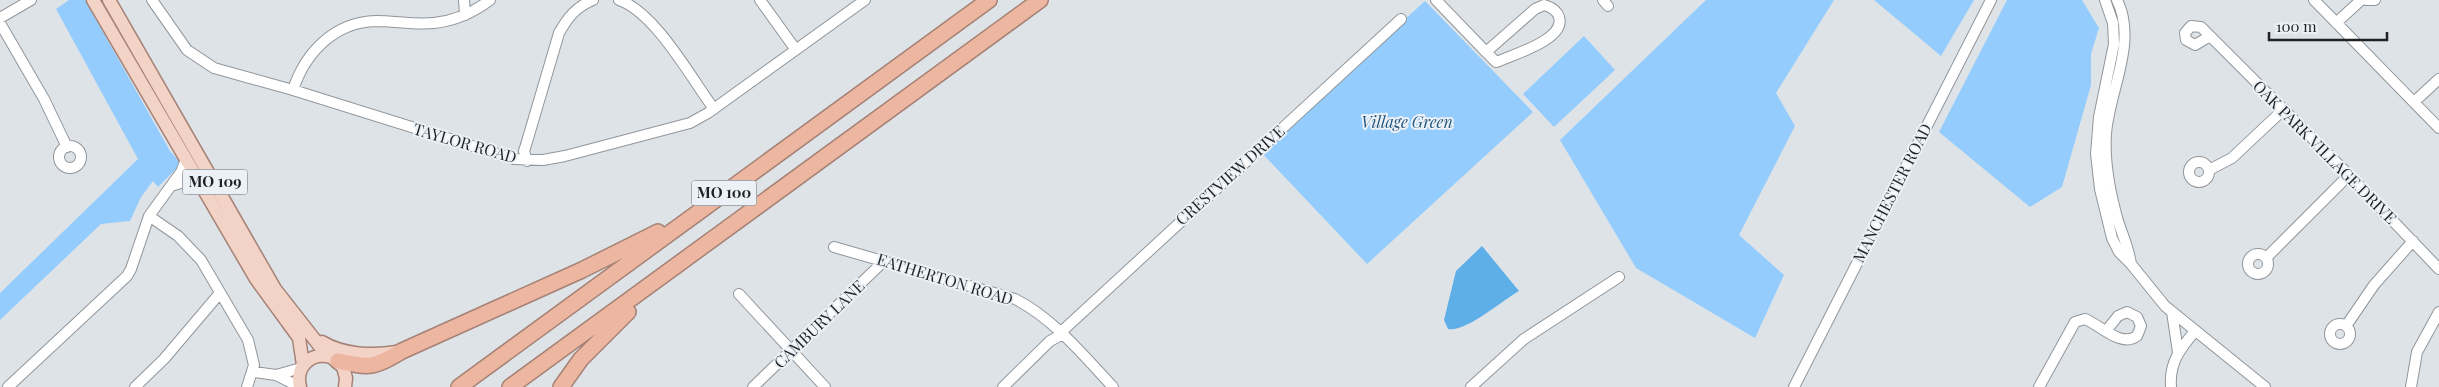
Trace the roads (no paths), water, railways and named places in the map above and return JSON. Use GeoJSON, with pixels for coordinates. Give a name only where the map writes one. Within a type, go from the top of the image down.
{"type":"FeatureCollection","features":[{"type":"Feature","properties":{"kind":"highway","name":"MO 100"},"geometry":{"type":"LineString","coordinates":[[459,387],[989,0]]}},
{"type":"Feature","properties":{"kind":"highway","name":"MO 100"},"geometry":{"type":"LineString","coordinates":[[510,387],[1040,0]]}},
{"type":"Feature","properties":{"kind":"highway"},"geometry":{"type":"LineString","coordinates":[[335,359],[367,367],[384,362],[402,351],[582,270],[700,211]]}},
{"type":"Feature","properties":{"kind":"highway"},"geometry":{"type":"LineString","coordinates":[[561,387],[581,359],[662,276]]}},
{"type":"Feature","properties":{"kind":"main road","name":"MO 109"},"geometry":{"type":"LineString","coordinates":[[94,0],[256,279],[299,338],[302,366],[299,380],[300,387]]}},
{"type":"Feature","properties":{"kind":"main road","name":"MO 109"},"geometry":{"type":"LineString","coordinates":[[109,0],[271,282],[288,308],[335,359],[346,374],[345,387]]}},
{"type":"Feature","properties":{"kind":"main road"},"geometry":{"type":"LineString","coordinates":[[310,333],[338,350],[374,354],[402,351]]}},
{"type":"Feature","properties":{"kind":"main road"},"geometry":{"type":"LineString","coordinates":[[302,366],[316,356],[335,359]]}},
{"type":"Feature","properties":{"kind":"street"},"geometry":{"type":"LineString","coordinates":[[0,18],[31,0]]}},
{"type":"Feature","properties":{"kind":"street","name":"TAYLOR ROAD"},"geometry":{"type":"LineString","coordinates":[[152,0],[179,42],[197,59],[224,72],[292,90],[490,152],[527,158],[565,156],[690,123],[714,109],[865,0]]}},
{"type":"Feature","properties":{"kind":"street"},"geometry":{"type":"LineString","coordinates":[[464,0],[465,15]]}},
{"type":"Feature","properties":{"kind":"street"},"geometry":{"type":"LineString","coordinates":[[292,90],[314,49],[329,37],[347,27],[377,21],[434,23],[465,15],[490,0]]}},
{"type":"Feature","properties":{"kind":"street"},"geometry":{"type":"LineString","coordinates":[[527,158],[524,151],[559,33],[568,17],[582,4],[593,0]]}},
{"type":"Feature","properties":{"kind":"street"},"geometry":{"type":"LineString","coordinates":[[619,0],[629,3],[649,18],[714,109]]}},
{"type":"Feature","properties":{"kind":"street"},"geometry":{"type":"LineString","coordinates":[[760,0],[796,50]]}},
{"type":"Feature","properties":{"kind":"street","name":"MANCHESTER ROAD"},"geometry":{"type":"LineString","coordinates":[[1794,387],[1991,0]]}},
{"type":"Feature","properties":{"kind":"street"},"geometry":{"type":"LineString","coordinates":[[2105,0],[2114,28],[2117,58]]}},
{"type":"Feature","properties":{"kind":"street"},"geometry":{"type":"LineString","coordinates":[[2117,0],[2125,33],[2102,98],[2096,134],[2097,172],[2112,238],[2119,252],[2132,264],[2155,296],[2264,387]]}},
{"type":"Feature","properties":{"kind":"street"},"geometry":{"type":"LineString","coordinates":[[2314,0],[2439,128]]}},
{"type":"Feature","properties":{"kind":"street"},"geometry":{"type":"LineString","coordinates":[[2336,23],[2361,0]]}},
{"type":"Feature","properties":{"kind":"street"},"geometry":{"type":"LineString","coordinates":[[2366,0],[2375,0]]}},
{"type":"Feature","properties":{"kind":"street"},"geometry":{"type":"LineString","coordinates":[[1439,1],[1486,52],[1496,62],[1552,38],[1559,26],[1559,17],[1553,7],[1544,5],[1535,9],[1486,52]]}},
{"type":"Feature","properties":{"kind":"street","name":"CRESTVIEW DRIVE"},"geometry":{"type":"LineString","coordinates":[[1060,334],[1401,19]]}},
{"type":"Feature","properties":{"kind":"street"},"geometry":{"type":"LineString","coordinates":[[0,23],[44,99],[67,147]]}},
{"type":"Feature","properties":{"kind":"street","name":"OAK PARK VILLAGE DRIVE"},"geometry":{"type":"LineString","coordinates":[[2210,36],[2350,175],[2439,269]]}},
{"type":"Feature","properties":{"kind":"street"},"geometry":{"type":"LineString","coordinates":[[2414,102],[2439,79]]}},
{"type":"Feature","properties":{"kind":"street"},"geometry":{"type":"LineString","coordinates":[[2209,170],[2232,158],[2284,109]]}},
{"type":"Feature","properties":{"kind":"street"},"geometry":{"type":"LineString","coordinates":[[8,387],[126,276],[131,269],[148,216],[181,172],[186,160]]}},
{"type":"Feature","properties":{"kind":"street"},"geometry":{"type":"LineString","coordinates":[[2266,257],[2350,175]]}},
{"type":"Feature","properties":{"kind":"street"},"geometry":{"type":"LineString","coordinates":[[171,186],[186,181],[200,183]]}},
{"type":"Feature","properties":{"kind":"street"},"geometry":{"type":"LineString","coordinates":[[148,216],[168,228],[201,260],[252,348],[254,372],[247,387]]}},
{"type":"Feature","properties":{"kind":"street"},"geometry":{"type":"LineString","coordinates":[[2346,326],[2374,285],[2413,240]]}},
{"type":"Feature","properties":{"kind":"street","name":"EATHERTON ROAD"},"geometry":{"type":"LineString","coordinates":[[834,247],[1015,299],[1041,316],[1113,387]]}},
{"type":"Feature","properties":{"kind":"street","name":"CAMBURY LANE"},"geometry":{"type":"LineString","coordinates":[[753,387],[884,261]]}},
{"type":"Feature","properties":{"kind":"street"},"geometry":{"type":"LineString","coordinates":[[1471,387],[1524,339],[1619,277]]}},
{"type":"Feature","properties":{"kind":"street"},"geometry":{"type":"LineString","coordinates":[[135,387],[164,359],[220,293]]}},
{"type":"Feature","properties":{"kind":"street"},"geometry":{"type":"LineString","coordinates":[[739,294],[825,387]]}},
{"type":"Feature","properties":{"kind":"street"},"geometry":{"type":"LineString","coordinates":[[2172,312],[2178,352]]}},
{"type":"Feature","properties":{"kind":"street"},"geometry":{"type":"LineString","coordinates":[[2410,387],[2418,352],[2439,312]]}},
{"type":"Feature","properties":{"kind":"street"},"geometry":{"type":"LineString","coordinates":[[2039,387],[2075,322],[2085,319],[2106,331]]}},
{"type":"Feature","properties":{"kind":"street"},"geometry":{"type":"LineString","coordinates":[[2171,387],[2171,371],[2178,352],[2197,333]]}},
{"type":"Feature","properties":{"kind":"street"},"geometry":{"type":"LineString","coordinates":[[2177,387],[2176,379],[2183,357],[2197,333]]}},
{"type":"Feature","properties":{"kind":"street"},"geometry":{"type":"LineString","coordinates":[[1003,387],[1050,341],[1060,334]]}},
{"type":"Feature","properties":{"kind":"street"},"geometry":{"type":"LineString","coordinates":[[1013,387],[1056,346],[1060,334]]}},
{"type":"Feature","properties":{"kind":"street"},"geometry":{"type":"LineString","coordinates":[[276,375],[302,366]]}},
{"type":"Feature","properties":{"kind":"street"},"geometry":{"type":"LineString","coordinates":[[254,372],[276,375],[300,387]]}},
{"type":"Feature","properties":{"kind":"park label","name":"Village Green"},"geometry":{"type":"Point","coordinates":[1407,122]}}]}
